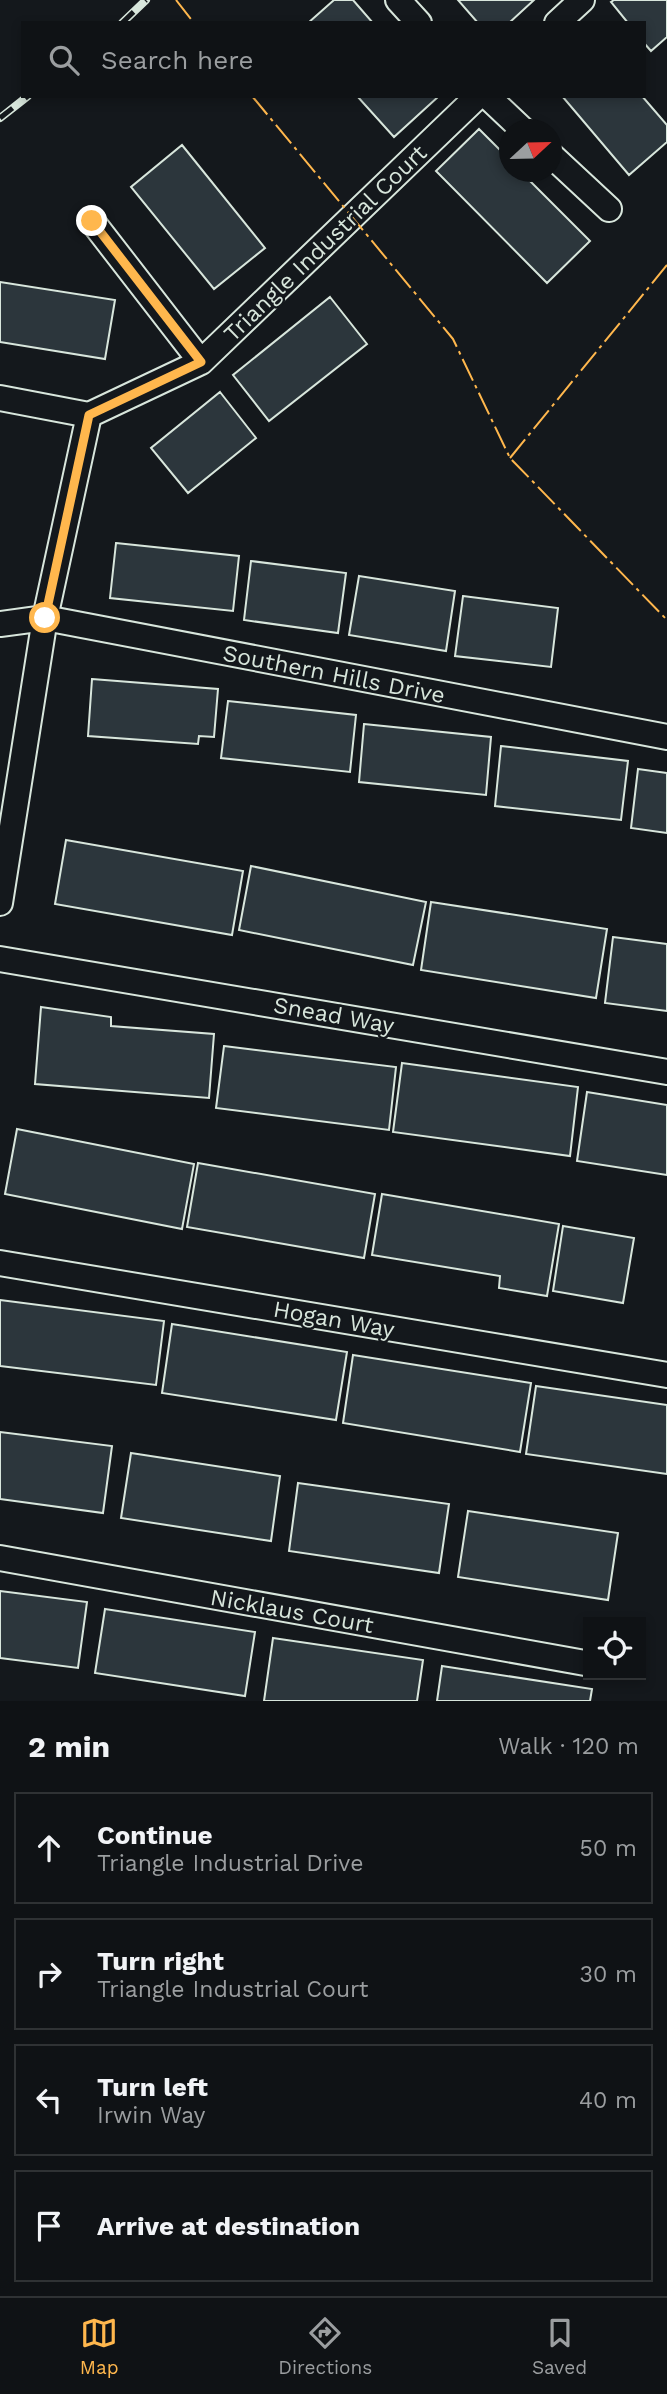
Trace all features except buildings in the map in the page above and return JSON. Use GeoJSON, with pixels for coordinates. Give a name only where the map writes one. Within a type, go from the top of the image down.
{"type":"FeatureCollection","features":[{"type":"Feature","properties":{"kind":"street"},"geometry":{"type":"LineString","coordinates":[[398,0],[417,21]]}},
{"type":"Feature","properties":{"kind":"street"},"geometry":{"type":"LineString","coordinates":[[559,21],[582,0]]}},
{"type":"Feature","properties":{"kind":"street","name":"Triangle Industrial Court"},"geometry":{"type":"LineString","coordinates":[[89,415],[201,362],[476,98]]}},
{"type":"Feature","properties":{"kind":"street"},"geometry":{"type":"LineString","coordinates":[[489,98],[511,119]]}},
{"type":"Feature","properties":{"kind":"street"},"geometry":{"type":"LineString","coordinates":[[562,166],[609,209]]}},
{"type":"Feature","properties":{"kind":"street"},"geometry":{"type":"LineString","coordinates":[[92,221],[201,362]]}},
{"type":"Feature","properties":{"kind":"street"},"geometry":{"type":"LineString","coordinates":[[0,398],[89,415],[45,618],[0,903]]}},
{"type":"Feature","properties":{"kind":"street","name":"Southern Hills Drive"},"geometry":{"type":"LineString","coordinates":[[0,624],[45,618],[667,737]]}},
{"type":"Feature","properties":{"kind":"street","name":"Snead Way"},"geometry":{"type":"LineString","coordinates":[[0,959],[667,1072]]}},
{"type":"Feature","properties":{"kind":"street","name":"Hogan Way"},"geometry":{"type":"LineString","coordinates":[[0,1263],[667,1375]]}},
{"type":"Feature","properties":{"kind":"street","name":"Nicklaus Court"},"geometry":{"type":"LineString","coordinates":[[0,1558],[583,1663]]}},
{"type":"Feature","properties":{"kind":"railway"},"geometry":{"type":"LineString","coordinates":[[124,21],[146,0]]}},
{"type":"Feature","properties":{"kind":"railway"},"geometry":{"type":"LineString","coordinates":[[0,118],[25,98]]}},
{"type":"Feature","properties":{"kind":"power"},"geometry":{"type":"LineString","coordinates":[[176,0],[192,21]]}},
{"type":"Feature","properties":{"kind":"power"},"geometry":{"type":"LineString","coordinates":[[254,98],[453,339],[510,458],[667,620]]}},
{"type":"Feature","properties":{"kind":"power"},"geometry":{"type":"LineString","coordinates":[[510,458],[667,265]]}},
{"type":"Feature","properties":{"kind":"route"},"geometry":{"type":"LineString","coordinates":[[45,618],[89,415],[201,362],[92,221]]}}]}
